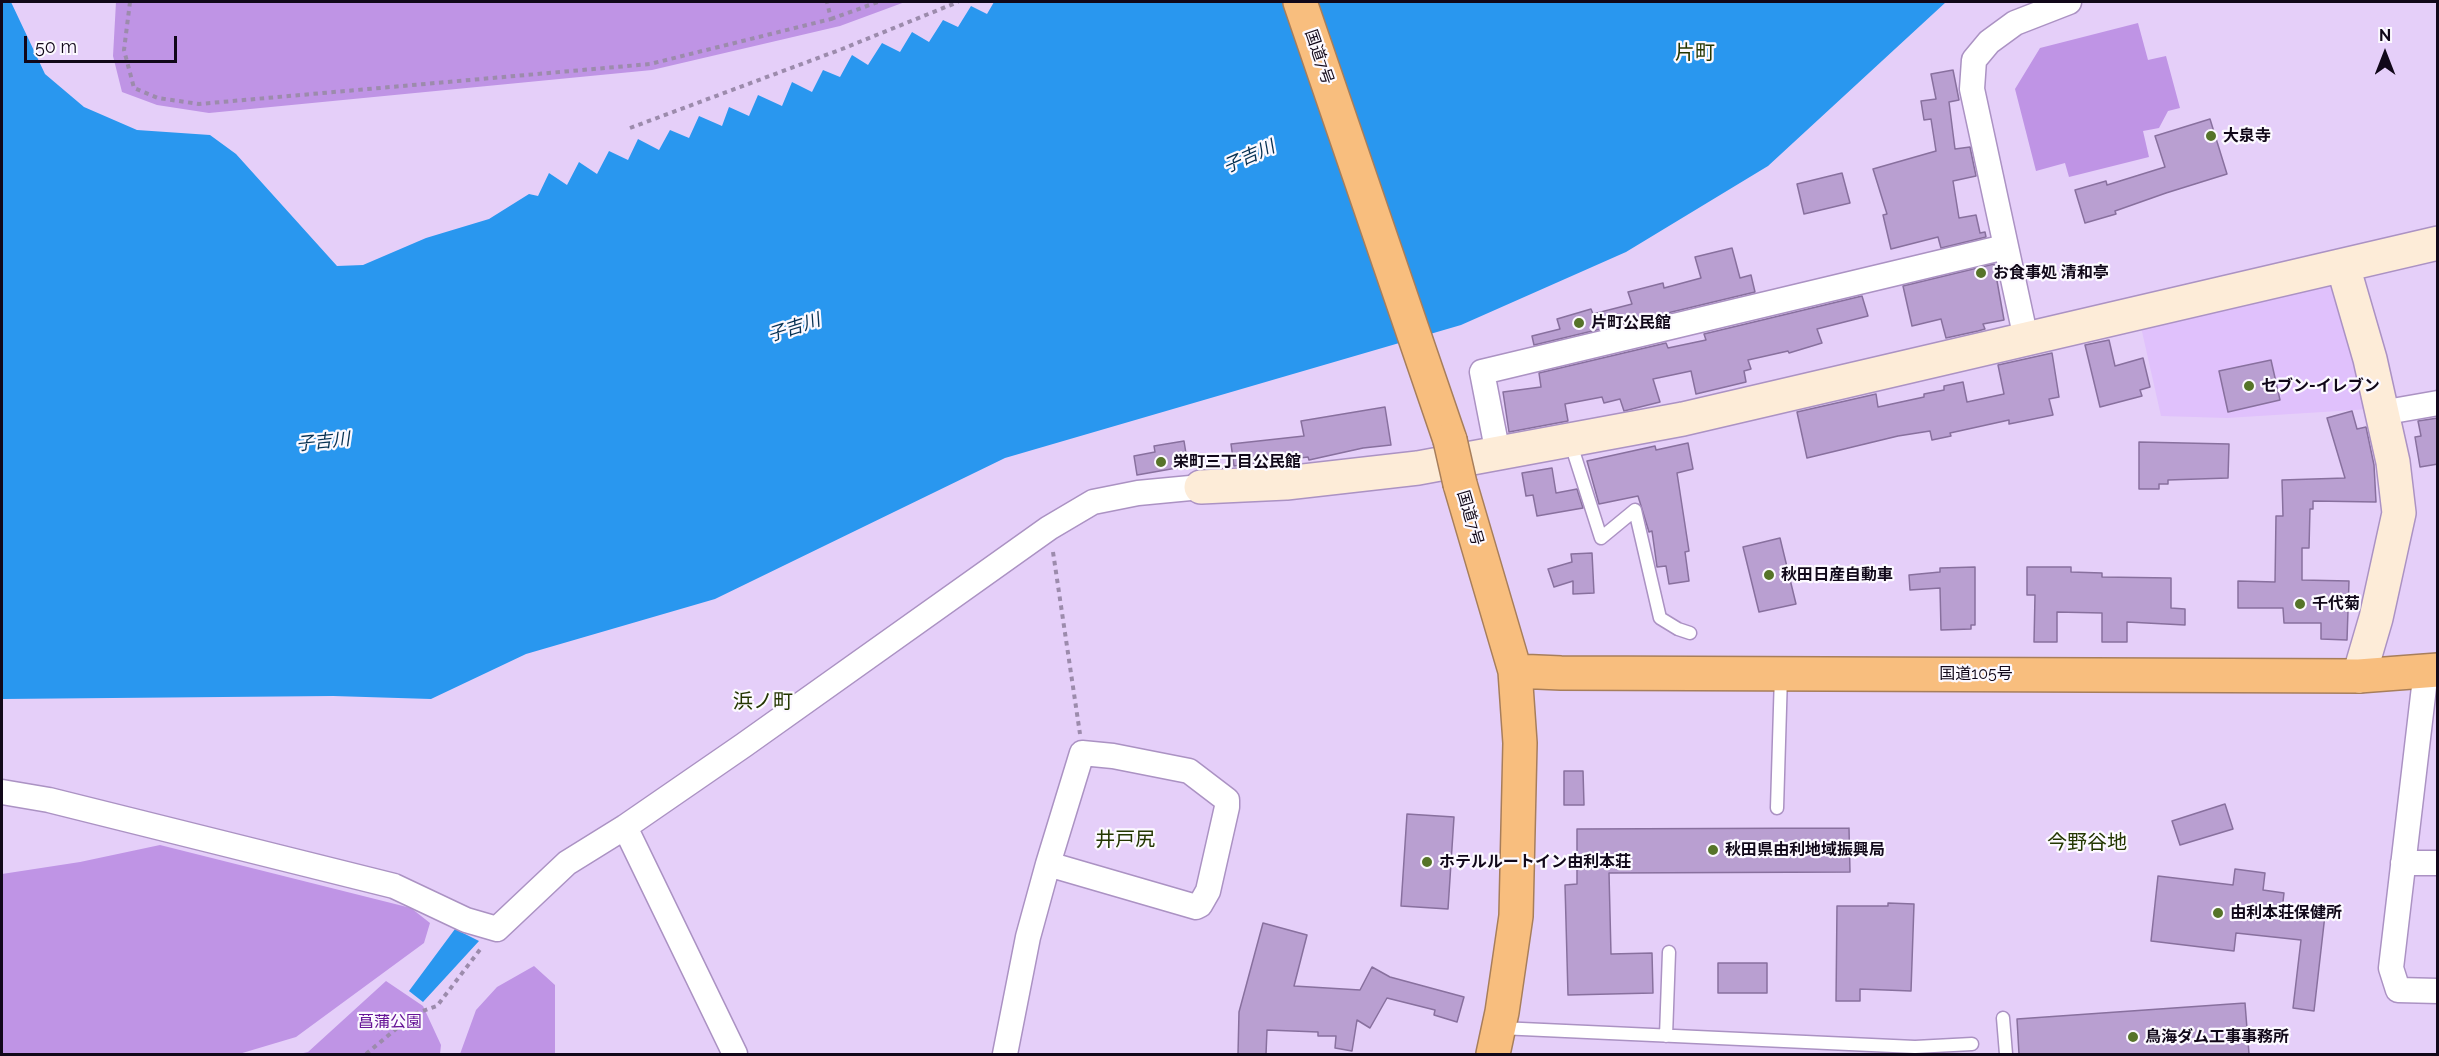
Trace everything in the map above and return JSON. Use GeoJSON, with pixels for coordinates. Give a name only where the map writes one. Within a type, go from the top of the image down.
{"type":"FeatureCollection","features":[{"type":"Feature","properties":{"kind":"highway","name":"国道7号"},"geometry":{"type":"LineString","coordinates":[[1300,2],[1449,440],[1515,671],[1520,743],[1516,916],[1496,1041]]}},
{"type":"Feature","properties":{"kind":"highway","name":"国道105号"},"geometry":{"type":"LineString","coordinates":[[1515,671],[2360,676],[2432,670]]}},
{"type":"Feature","properties":{"kind":"street"},"geometry":{"type":"LineString","coordinates":[[2026,339],[1972,89],[1974,60],[1989,42],[2015,22],[2069,2]]}},
{"type":"Feature","properties":{"kind":"street"},"geometry":{"type":"LineString","coordinates":[[2,792],[49,800],[394,886],[466,920],[497,929],[567,863],[625,827],[1049,528],[1093,502],[1138,493],[1286,483],[1396,471],[1683,419],[2438,243]]}},
{"type":"Feature","properties":{"kind":"street"},"geometry":{"type":"LineString","coordinates":[[1498,454],[1482,372],[2005,247]]}},
{"type":"Feature","properties":{"kind":"street"},"geometry":{"type":"LineString","coordinates":[[2343,266],[2370,359],[2393,462],[2399,513],[2376,618],[2360,676]]}},
{"type":"Feature","properties":{"kind":"street"},"geometry":{"type":"LineString","coordinates":[[2381,413],[2438,403]]}},
{"type":"Feature","properties":{"kind":"street"},"geometry":{"type":"LineString","coordinates":[[2432,670],[2403,863],[2391,968],[2398,990],[2438,991]]}},
{"type":"Feature","properties":{"kind":"street"},"geometry":{"type":"LineString","coordinates":[[1005,1054],[1028,937],[1048,864],[1082,753],[1113,756],[1189,771],[1227,800],[1208,891],[1200,905],[1196,907],[1048,864]]}},
{"type":"Feature","properties":{"kind":"street"},"geometry":{"type":"LineString","coordinates":[[625,827],[735,1054]]}},
{"type":"Feature","properties":{"kind":"street"},"geometry":{"type":"LineString","coordinates":[[2403,863],[2438,863]]}},
{"type":"Feature","properties":{"kind":"lane"},"geometry":{"type":"LineString","coordinates":[[1570,440],[1601,538],[1635,510],[1660,618],[1690,633]]}},
{"type":"Feature","properties":{"kind":"lane"},"geometry":{"type":"LineString","coordinates":[[1777,808],[1781,674]]}},
{"type":"Feature","properties":{"kind":"lane"},"geometry":{"type":"LineString","coordinates":[[1666,1036],[1669,952]]}},
{"type":"Feature","properties":{"kind":"lane"},"geometry":{"type":"LineString","coordinates":[[2003,1018],[2006,1054]]}},
{"type":"Feature","properties":{"kind":"lane"},"geometry":{"type":"LineString","coordinates":[[1496,1041],[1666,1036],[1915,1047],[1972,1044]]}},
{"type":"Feature","properties":{"kind":"path"},"geometry":{"type":"LineString","coordinates":[[130,2],[124,50],[134,88],[158,98],[200,104],[650,64],[831,19],[878,2]]}},
{"type":"Feature","properties":{"kind":"path"},"geometry":{"type":"LineString","coordinates":[[827,2],[831,19]]}},
{"type":"Feature","properties":{"kind":"path"},"geometry":{"type":"LineString","coordinates":[[630,128],[842,49],[958,2]]}},
{"type":"Feature","properties":{"kind":"path"},"geometry":{"type":"LineString","coordinates":[[1049,528],[1082,753]]}},
{"type":"Feature","properties":{"kind":"path"},"geometry":{"type":"LineString","coordinates":[[366,1054],[414,1014],[437,1006],[497,929]]}},
{"type":"Feature","properties":{"kind":"shaded area"},"geometry":{"type":"Polygon","coordinates":[[[2337,280],[2371,409],[2227,418],[2161,416],[2141,327],[2337,280]]]}},
{"type":"Feature","properties":{"kind":"green space"},"geometry":{"type":"Polygon","coordinates":[[[116,2],[905,2],[840,26],[652,70],[209,113],[157,105],[122,92],[113,56],[116,2]]]}},
{"type":"Feature","properties":{"kind":"green space"},"geometry":{"type":"Polygon","coordinates":[[[2138,23],[2148,60],[2166,56],[2180,108],[2168,111],[2159,128],[2143,131],[2149,157],[2069,177],[2065,163],[2036,171],[2015,89],[2040,48],[2138,23]]]}},
{"type":"Feature","properties":{"kind":"green space"},"geometry":{"type":"Polygon","coordinates":[[[160,845],[411,908],[430,923],[424,943],[296,1037],[239,1054],[2,1054],[2,874],[80,862],[160,845]]]}},
{"type":"Feature","properties":{"kind":"green space"},"geometry":{"type":"Polygon","coordinates":[[[534,966],[555,985],[555,1054],[460,1054],[476,1010],[497,987],[534,966]]]}},
{"type":"Feature","properties":{"kind":"green space","name":"菖蒲公園"},"geometry":{"type":"Polygon","coordinates":[[[386,981],[423,1006],[441,1045],[440,1054],[299,1054],[308,1052],[386,981]]]}},
{"type":"Feature","properties":{"kind":"water","name":"子吉川"},"geometry":{"type":"Polygon","coordinates":[[[2,2],[11,2],[45,74],[84,107],[137,130],[210,135],[236,154],[337,266],[363,265],[426,238],[489,219],[529,194],[538,196],[549,173],[567,185],[579,162],[597,174],[609,151],[628,160],[638,139],[659,150],[670,130],[689,138],[699,116],[722,126],[729,107],[749,116],[758,95],[782,106],[792,82],[812,92],[823,70],[840,77],[852,55],[868,65],[882,43],[900,52],[912,32],[929,42],[943,20],[958,27],[971,6],[987,14],[994,2],[1946,2],[1768,166],[1626,252],[1461,325],[1005,458],[715,599],[526,654],[431,699],[333,696],[2,699],[2,2]]]}},
{"type":"Feature","properties":{"kind":"water"},"geometry":{"type":"Polygon","coordinates":[[[455,929],[479,941],[423,1002],[409,991],[455,929]]]}},
{"type":"Feature","properties":{"kind":"building"},"geometry":{"type":"Polygon","coordinates":[[[1953,70],[1959,100],[1949,102],[1955,149],[1970,147],[1976,176],[1953,181],[1959,218],[1976,215],[1980,233],[1985,232],[1986,237],[1941,248],[1938,237],[1891,249],[1883,215],[1887,214],[1873,169],[1936,151],[1931,119],[1924,120],[1921,101],[1936,99],[1931,74],[1953,70]]]}},
{"type":"Feature","properties":{"kind":"building"},"geometry":{"type":"Polygon","coordinates":[[[2210,119],[2227,174],[2166,193],[2115,211],[2116,214],[2085,223],[2075,190],[2106,181],[2107,185],[2165,167],[2155,136],[2210,119]]]}},
{"type":"Feature","properties":{"kind":"building"},"geometry":{"type":"Polygon","coordinates":[[[1842,173],[1850,203],[1804,214],[1797,184],[1842,173]]]}},
{"type":"Feature","properties":{"kind":"building"},"geometry":{"type":"Polygon","coordinates":[[[1732,248],[1740,278],[1751,275],[1755,292],[1534,345],[1532,336],[1560,329],[1557,319],[1591,309],[1593,314],[1632,304],[1628,292],[1663,283],[1664,288],[1701,278],[1695,257],[1732,248]]]}},
{"type":"Feature","properties":{"kind":"building"},"geometry":{"type":"Polygon","coordinates":[[[1994,264],[2004,320],[1983,324],[1985,329],[1946,338],[1941,319],[1912,326],[1903,286],[1994,264]]]}},
{"type":"Feature","properties":{"kind":"building"},"geometry":{"type":"Polygon","coordinates":[[[1862,296],[1868,316],[1817,329],[1822,343],[1789,353],[1788,351],[1748,360],[1751,369],[1744,371],[1746,382],[1696,394],[1691,371],[1653,379],[1660,402],[1624,411],[1620,399],[1604,403],[1602,397],[1565,404],[1568,421],[1509,432],[1503,392],[1541,387],[1539,373],[1666,343],[1668,348],[1706,340],[1704,334],[1862,296]]]}},
{"type":"Feature","properties":{"kind":"building"},"geometry":{"type":"Polygon","coordinates":[[[2109,340],[2115,366],[2143,358],[2150,387],[2140,390],[2142,396],[2100,407],[2085,345],[2109,340]]]}},
{"type":"Feature","properties":{"kind":"building"},"geometry":{"type":"Polygon","coordinates":[[[2052,353],[2059,397],[2049,399],[2053,415],[2009,424],[2009,420],[1950,433],[1951,436],[1932,440],[1930,431],[1898,436],[1807,458],[1797,412],[1876,394],[1878,407],[1924,397],[1924,394],[1944,390],[1944,386],[1963,382],[1967,402],[2004,394],[1998,365],[2052,353]]]}},
{"type":"Feature","properties":{"kind":"building","name":"セブン-イレブン"},"geometry":{"type":"Polygon","coordinates":[[[2271,360],[2280,400],[2228,412],[2219,371],[2271,360]]]}},
{"type":"Feature","properties":{"kind":"building"},"geometry":{"type":"Polygon","coordinates":[[[1385,407],[1391,445],[1363,448],[1309,460],[1308,457],[1234,466],[1231,444],[1304,436],[1301,421],[1385,407]]]}},
{"type":"Feature","properties":{"kind":"building"},"geometry":{"type":"Polygon","coordinates":[[[2352,411],[2357,429],[2366,427],[2374,465],[2376,502],[2313,501],[2313,509],[2310,509],[2309,548],[2302,548],[2302,580],[2349,581],[2347,640],[2321,639],[2321,623],[2284,623],[2283,608],[2238,608],[2238,581],[2275,582],[2276,516],[2283,516],[2282,480],[2345,478],[2327,418],[2352,411]]]}},
{"type":"Feature","properties":{"kind":"building"},"geometry":{"type":"Polygon","coordinates":[[[2438,418],[2438,464],[2420,467],[2415,437],[2421,436],[2418,421],[2438,418]]]}},
{"type":"Feature","properties":{"kind":"building","name":"栄町三丁目公民館"},"geometry":{"type":"Polygon","coordinates":[[[1184,441],[1188,466],[1137,475],[1134,456],[1155,452],[1154,446],[1184,441]]]}},
{"type":"Feature","properties":{"kind":"building"},"geometry":{"type":"Polygon","coordinates":[[[2139,442],[2229,444],[2228,478],[2168,480],[2168,484],[2159,484],[2159,489],[2139,489],[2139,442]]]}},
{"type":"Feature","properties":{"kind":"building"},"geometry":{"type":"Polygon","coordinates":[[[1688,443],[1693,469],[1677,473],[1689,551],[1685,552],[1689,581],[1669,584],[1666,566],[1657,567],[1652,531],[1649,532],[1638,496],[1599,504],[1587,461],[1655,446],[1656,450],[1688,443]]]}},
{"type":"Feature","properties":{"kind":"building"},"geometry":{"type":"Polygon","coordinates":[[[1552,468],[1556,493],[1577,489],[1583,508],[1537,516],[1533,495],[1526,496],[1522,473],[1552,468]]]}},
{"type":"Feature","properties":{"kind":"building","name":"秋田日産自動車"},"geometry":{"type":"Polygon","coordinates":[[[1780,538],[1796,604],[1759,612],[1743,547],[1780,538]]]}},
{"type":"Feature","properties":{"kind":"building"},"geometry":{"type":"Polygon","coordinates":[[[1592,553],[1594,593],[1573,594],[1573,581],[1554,587],[1548,569],[1572,562],[1571,554],[1592,553]]]}},
{"type":"Feature","properties":{"kind":"building"},"geometry":{"type":"Polygon","coordinates":[[[1975,567],[1975,625],[1971,625],[1971,629],[1941,630],[1940,588],[1910,590],[1909,575],[1940,572],[1940,568],[1975,567]]]}},
{"type":"Feature","properties":{"kind":"building"},"geometry":{"type":"Polygon","coordinates":[[[2027,567],[2071,567],[2071,572],[2102,573],[2102,577],[2171,578],[2171,608],[2185,609],[2185,625],[2127,622],[2127,642],[2102,642],[2102,613],[2057,612],[2057,642],[2034,642],[2035,595],[2027,595],[2027,567]]]}},
{"type":"Feature","properties":{"kind":"building"},"geometry":{"type":"Polygon","coordinates":[[[1564,771],[1583,771],[1584,805],[1564,805],[1564,771]]]}},
{"type":"Feature","properties":{"kind":"building"},"geometry":{"type":"Polygon","coordinates":[[[2225,804],[2233,829],[2180,845],[2172,821],[2225,804]]]}},
{"type":"Feature","properties":{"kind":"building","name":"ホテルルートイン由利本荘"},"geometry":{"type":"Polygon","coordinates":[[[1407,814],[1454,817],[1448,909],[1401,906],[1407,814]]]}},
{"type":"Feature","properties":{"kind":"building","name":"秋田県由利地域振興局"},"geometry":{"type":"Polygon","coordinates":[[[1849,828],[1850,872],[1609,873],[1611,954],[1652,953],[1653,993],[1568,995],[1565,885],[1577,884],[1577,829],[1849,828]]]}},
{"type":"Feature","properties":{"kind":"building","name":"由利本荘保健所"},"geometry":{"type":"Polygon","coordinates":[[[2235,869],[2265,873],[2263,890],[2284,893],[2282,910],[2325,915],[2314,1011],[2293,1008],[2301,940],[2236,933],[2234,951],[2151,941],[2158,876],[2233,885],[2235,869]]]}},
{"type":"Feature","properties":{"kind":"building"},"geometry":{"type":"Polygon","coordinates":[[[1888,903],[1914,904],[1911,991],[1860,989],[1860,1001],[1836,1001],[1837,906],[1888,906],[1888,903]]]}},
{"type":"Feature","properties":{"kind":"building"},"geometry":{"type":"Polygon","coordinates":[[[1263,923],[1307,935],[1294,986],[1360,990],[1372,967],[1390,977],[1464,997],[1457,1022],[1434,1015],[1435,1010],[1387,998],[1370,1028],[1357,1020],[1352,1051],[1335,1048],[1336,1036],[1318,1036],[1318,1032],[1267,1030],[1266,1054],[1238,1054],[1239,1012],[1263,923]]]}},
{"type":"Feature","properties":{"kind":"building"},"geometry":{"type":"Polygon","coordinates":[[[1718,963],[1767,963],[1767,993],[1718,993],[1718,963]]]}},
{"type":"Feature","properties":{"kind":"building","name":"鳥海ダム工事事務所"},"geometry":{"type":"Polygon","coordinates":[[[2245,1003],[2249,1054],[2019,1054],[2017,1019],[2245,1003]]]}},
{"type":"Feature","properties":{"kind":"place","name":"大泉寺"},"geometry":{"type":"Point","coordinates":[2211,136]}},
{"type":"Feature","properties":{"kind":"place","name":"お食事処 清和亭"},"geometry":{"type":"Point","coordinates":[1981,273]}},
{"type":"Feature","properties":{"kind":"place","name":"片町公民館"},"geometry":{"type":"Point","coordinates":[1579,323]}},
{"type":"Feature","properties":{"kind":"place","name":"セブン-イレブン"},"geometry":{"type":"Point","coordinates":[2249,386]}},
{"type":"Feature","properties":{"kind":"place","name":"栄町三丁目公民館"},"geometry":{"type":"Point","coordinates":[1161,462]}},
{"type":"Feature","properties":{"kind":"place","name":"秋田日産自動車"},"geometry":{"type":"Point","coordinates":[1769,575]}},
{"type":"Feature","properties":{"kind":"place","name":"千代菊"},"geometry":{"type":"Point","coordinates":[2300,604]}},
{"type":"Feature","properties":{"kind":"place","name":"秋田県由利地域振興局"},"geometry":{"type":"Point","coordinates":[1713,850]}},
{"type":"Feature","properties":{"kind":"place","name":"ホテルルートイン由利本荘"},"geometry":{"type":"Point","coordinates":[1427,862]}},
{"type":"Feature","properties":{"kind":"place","name":"由利本荘保健所"},"geometry":{"type":"Point","coordinates":[2218,913]}},
{"type":"Feature","properties":{"kind":"place","name":"鳥海ダム工事事務所"},"geometry":{"type":"Point","coordinates":[2133,1037]}},
{"type":"Feature","properties":{"kind":"district","name":"片町"},"geometry":{"type":"Point","coordinates":[1695,53]}},
{"type":"Feature","properties":{"kind":"district","name":"浜ノ町"},"geometry":{"type":"Point","coordinates":[763,702]}},
{"type":"Feature","properties":{"kind":"district","name":"井戸尻"},"geometry":{"type":"Point","coordinates":[1125,840]}},
{"type":"Feature","properties":{"kind":"district","name":"今野谷地"},"geometry":{"type":"Point","coordinates":[2087,843]}}]}
